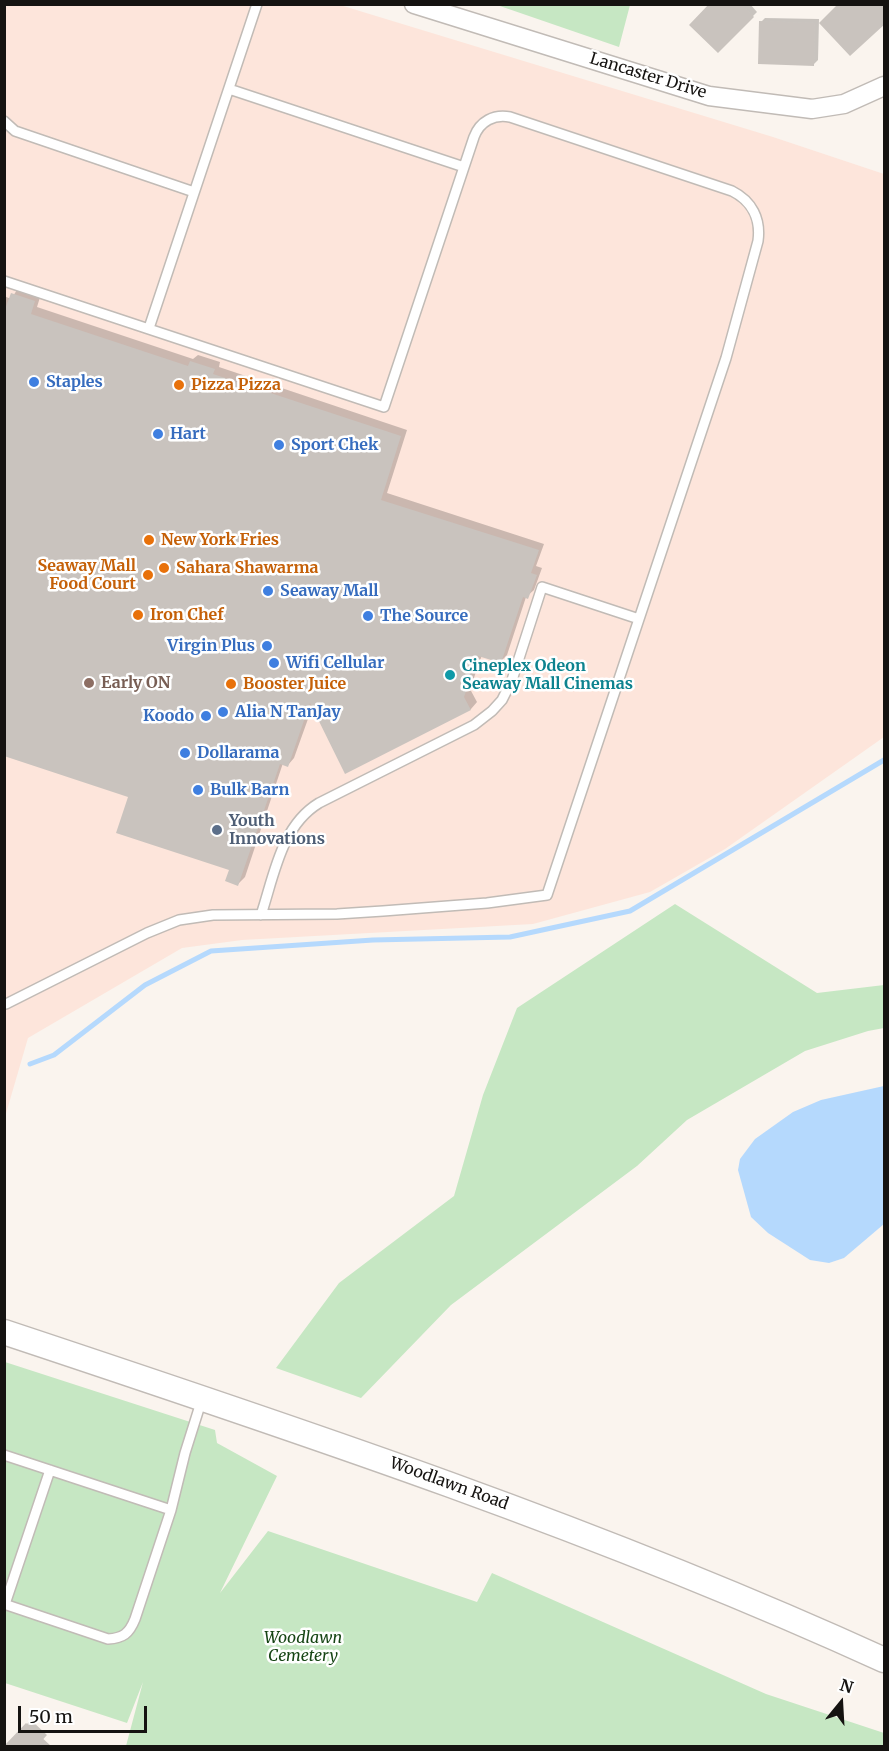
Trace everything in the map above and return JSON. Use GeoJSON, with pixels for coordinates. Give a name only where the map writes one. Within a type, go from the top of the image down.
{"type":"FeatureCollection","features":[{"type":"Feature","properties":{"kind":"main road","name":"Woodlawn Road"},"geometry":{"type":"LineString","coordinates":[[4,1332],[353,1449],[540,1517],[740,1597],[885,1660]]}},
{"type":"Feature","properties":{"kind":"street","name":"Lancaster Drive"},"geometry":{"type":"LineString","coordinates":[[414,4],[437,8],[709,96],[812,109],[844,104],[885,86]]}},
{"type":"Feature","properties":{"kind":"lane"},"geometry":{"type":"LineString","coordinates":[[149,328],[257,4]]}},
{"type":"Feature","properties":{"kind":"lane"},"geometry":{"type":"LineString","coordinates":[[230,89],[464,167]]}},
{"type":"Feature","properties":{"kind":"lane"},"geometry":{"type":"LineString","coordinates":[[4,281],[384,407],[478,129],[492,118],[508,116],[732,191],[748,202],[757,218],[759,230],[726,358],[547,895],[487,903],[371,911],[213,915],[179,920],[147,933],[5,1005]]}},
{"type":"Feature","properties":{"kind":"lane"},"geometry":{"type":"LineString","coordinates":[[4,122],[15,131],[194,192]]}},
{"type":"Feature","properties":{"kind":"lane"},"geometry":{"type":"LineString","coordinates":[[261,915],[288,836],[304,813],[319,803],[474,725],[497,706],[512,680],[542,587],[639,619]]}},
{"type":"Feature","properties":{"kind":"lane"},"geometry":{"type":"LineString","coordinates":[[50,1470],[5,1604],[108,1639],[126,1635],[135,1619],[171,1510],[185,1453],[202,1399]]}},
{"type":"Feature","properties":{"kind":"lane"},"geometry":{"type":"LineString","coordinates":[[4,1455],[171,1510]]}},
{"type":"Feature","properties":{"kind":"shaded area"},"geometry":{"type":"Polygon","coordinates":[[[5,5],[340,5],[773,137],[884,174],[884,737],[725,849],[650,892],[533,924],[242,940],[182,948],[28,1038],[5,1117],[5,5]]]}},
{"type":"Feature","properties":{"kind":"green space"},"geometry":{"type":"Polygon","coordinates":[[[497,5],[630,5],[619,47],[497,5]]]}},
{"type":"Feature","properties":{"kind":"green space"},"geometry":{"type":"Polygon","coordinates":[[[675,904],[817,993],[884,985],[884,1028],[805,1051],[687,1120],[637,1166],[451,1305],[361,1398],[276,1368],[339,1283],[454,1196],[483,1095],[517,1008],[675,904]]]}},
{"type":"Feature","properties":{"kind":"green space","name":"Woodlawn Cemetery"},"geometry":{"type":"Polygon","coordinates":[[[5,1362],[215,1430],[217,1443],[277,1476],[220,1593],[268,1531],[477,1602],[492,1573],[766,1694],[884,1733],[884,1746],[126,1746],[143,1682],[127,1723],[5,1683],[5,1362]]]}},
{"type":"Feature","properties":{"kind":"water"},"geometry":{"type":"Polygon","coordinates":[[[884,1086],[884,1224],[844,1258],[829,1263],[810,1260],[768,1233],[751,1217],[738,1170],[740,1159],[755,1139],[793,1112],[821,1100],[884,1086]]]}},
{"type":"Feature","properties":{"kind":"building"},"geometry":{"type":"Polygon","coordinates":[[[709,4],[742,4],[754,17],[718,53],[689,25],[709,4]]]}},
{"type":"Feature","properties":{"kind":"building"},"geometry":{"type":"Polygon","coordinates":[[[838,4],[875,4],[885,15],[885,24],[850,56],[819,23],[838,4]]]}},
{"type":"Feature","properties":{"kind":"building"},"geometry":{"type":"Polygon","coordinates":[[[759,21],[815,23],[814,66],[758,64],[759,21]]]}},
{"type":"Feature","properties":{"kind":"building","name":"Seaway Mall"},"geometry":{"type":"Polygon","coordinates":[[[11,293],[35,301],[31,314],[188,366],[190,361],[215,369],[213,374],[401,436],[381,500],[539,550],[531,573],[537,575],[528,599],[523,597],[501,663],[478,656],[464,697],[471,710],[345,774],[310,703],[288,767],[280,764],[238,886],[225,881],[229,870],[116,833],[128,797],[4,756],[4,312],[11,293]]]}},
{"type":"Feature","properties":{"kind":"building"},"geometry":{"type":"Polygon","coordinates":[[[26,1723],[51,1746],[4,1746],[26,1723]]]}},
{"type":"Feature","properties":{"kind":"waterway"},"geometry":{"type":"LineString","coordinates":[[30,1064],[54,1055],[145,985],[211,951],[373,940],[510,937],[630,911],[884,760]]}},
{"type":"Feature","properties":{"kind":"place","name":"Staples"},"geometry":{"type":"Point","coordinates":[34,382]}},
{"type":"Feature","properties":{"kind":"place","name":"Pizza Pizza"},"geometry":{"type":"Point","coordinates":[179,385]}},
{"type":"Feature","properties":{"kind":"place","name":"Hart"},"geometry":{"type":"Point","coordinates":[158,434]}},
{"type":"Feature","properties":{"kind":"place","name":"Sport Chek"},"geometry":{"type":"Point","coordinates":[279,445]}},
{"type":"Feature","properties":{"kind":"place","name":"New York Fries"},"geometry":{"type":"Point","coordinates":[149,540]}},
{"type":"Feature","properties":{"kind":"place","name":"Sahara Shawarma"},"geometry":{"type":"Point","coordinates":[164,568]}},
{"type":"Feature","properties":{"kind":"place","name":"Seaway Mall Food Court"},"geometry":{"type":"Point","coordinates":[148,575]}},
{"type":"Feature","properties":{"kind":"place","name":"Seaway Mall"},"geometry":{"type":"Point","coordinates":[268,591]}},
{"type":"Feature","properties":{"kind":"place","name":"Iron Chef"},"geometry":{"type":"Point","coordinates":[138,615]}},
{"type":"Feature","properties":{"kind":"place","name":"The Source"},"geometry":{"type":"Point","coordinates":[368,616]}},
{"type":"Feature","properties":{"kind":"place","name":"Virgin Plus"},"geometry":{"type":"Point","coordinates":[267,646]}},
{"type":"Feature","properties":{"kind":"place","name":"Wifi Cellular"},"geometry":{"type":"Point","coordinates":[274,663]}},
{"type":"Feature","properties":{"kind":"place","name":"Cineplex Odeon Seaway Mall Cinemas"},"geometry":{"type":"Point","coordinates":[450,675]}},
{"type":"Feature","properties":{"kind":"place","name":"Early ON"},"geometry":{"type":"Point","coordinates":[89,683]}},
{"type":"Feature","properties":{"kind":"place","name":"Booster Juice"},"geometry":{"type":"Point","coordinates":[231,684]}},
{"type":"Feature","properties":{"kind":"place","name":"Alia N TanJay"},"geometry":{"type":"Point","coordinates":[223,712]}},
{"type":"Feature","properties":{"kind":"place","name":"Koodo"},"geometry":{"type":"Point","coordinates":[206,716]}},
{"type":"Feature","properties":{"kind":"place","name":"Dollarama"},"geometry":{"type":"Point","coordinates":[185,753]}},
{"type":"Feature","properties":{"kind":"place","name":"Bulk Barn"},"geometry":{"type":"Point","coordinates":[198,790]}},
{"type":"Feature","properties":{"kind":"place","name":"Youth Innovations"},"geometry":{"type":"Point","coordinates":[217,830]}}]}
